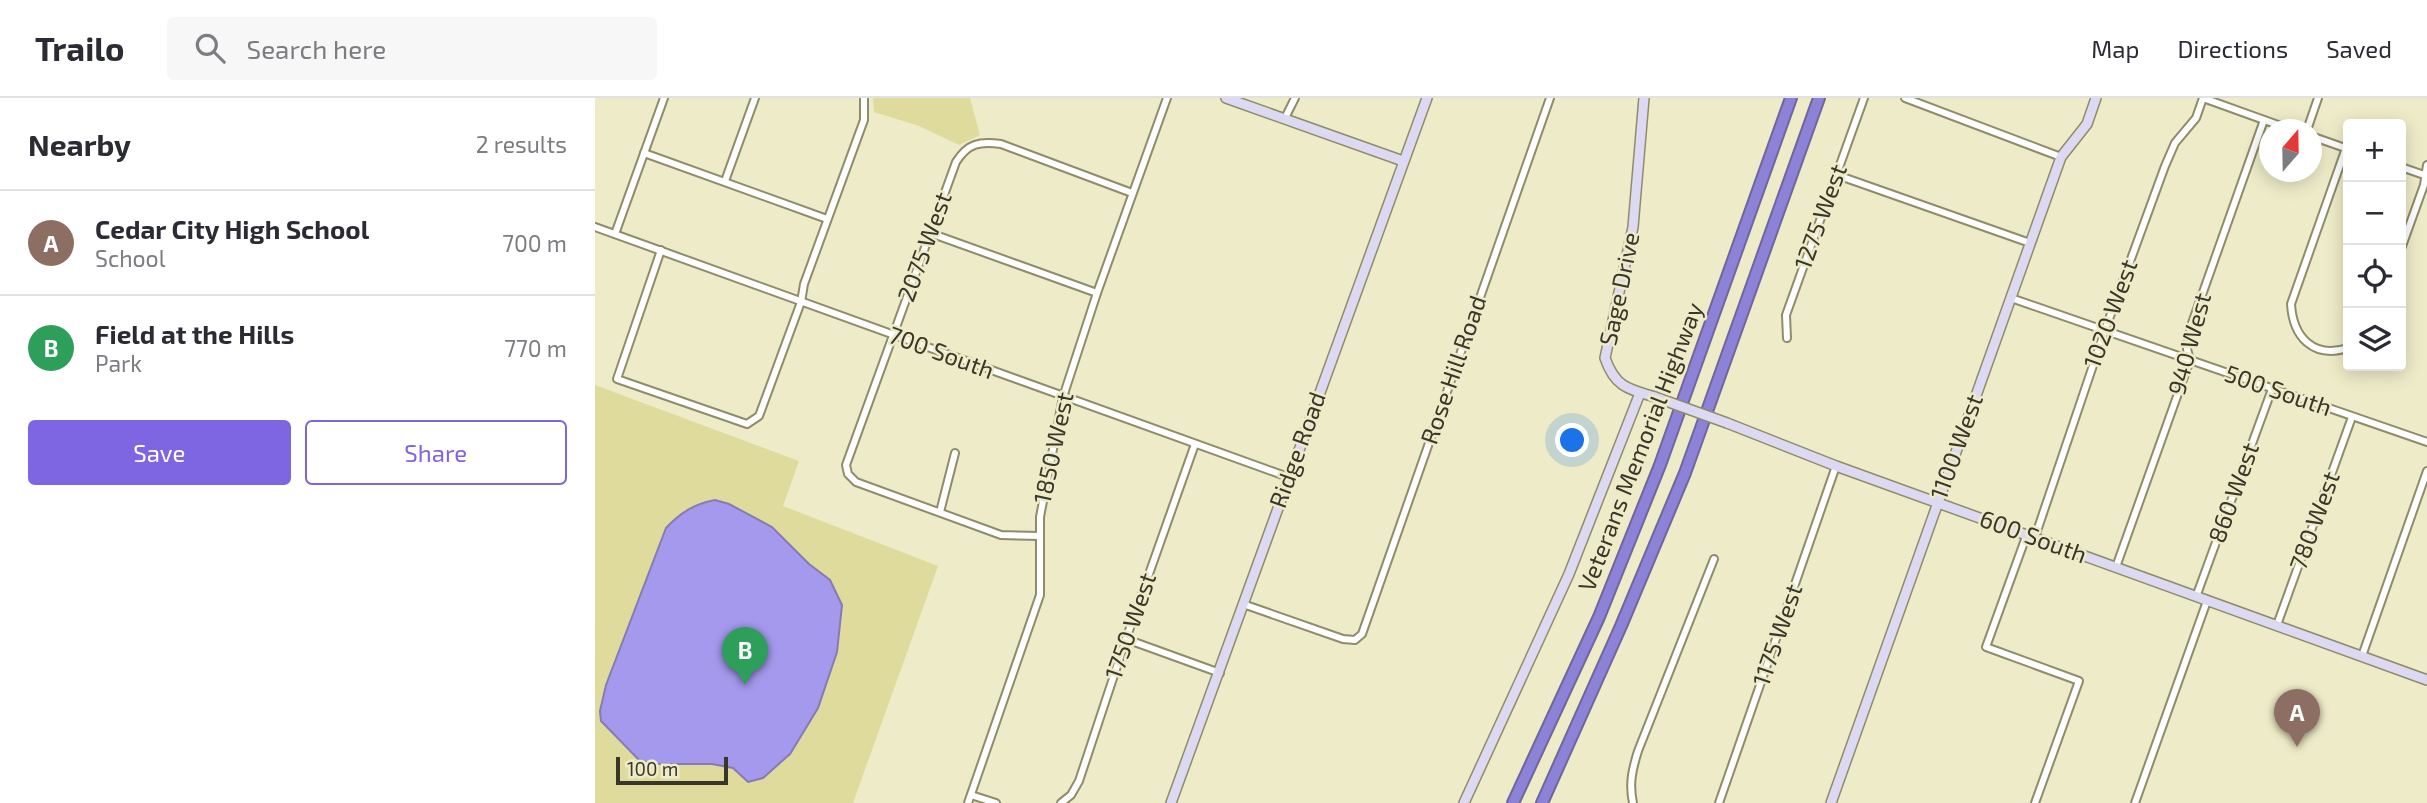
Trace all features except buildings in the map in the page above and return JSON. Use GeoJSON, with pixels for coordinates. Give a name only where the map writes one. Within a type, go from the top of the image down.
{"type":"FeatureCollection","features":[{"type":"Feature","properties":{"kind":"highway","name":"Veterans Memorial Highway"},"geometry":{"type":"LineString","coordinates":[[1513,803],[1599,617],[1660,465],[1791,98]]}},
{"type":"Feature","properties":{"kind":"highway","name":"Veterans Memorial Highway"},"geometry":{"type":"LineString","coordinates":[[1542,803],[1621,626],[1685,473],[1819,98]]}},
{"type":"Feature","properties":{"kind":"street"},"geometry":{"type":"LineString","coordinates":[[615,234],[664,98]]}},
{"type":"Feature","properties":{"kind":"street"},"geometry":{"type":"LineString","coordinates":[[725,181],[755,98]]}},
{"type":"Feature","properties":{"kind":"street"},"geometry":{"type":"LineString","coordinates":[[661,250],[617,379],[747,425],[759,416],[801,302],[804,284],[864,120],[864,98]]}},
{"type":"Feature","properties":{"kind":"street","name":"1850 West"},"geometry":{"type":"LineString","coordinates":[[968,803],[1040,595],[1040,517],[1063,397],[1167,98]]}},
{"type":"Feature","properties":{"kind":"street"},"geometry":{"type":"LineString","coordinates":[[1226,98],[1403,161]]}},
{"type":"Feature","properties":{"kind":"street"},"geometry":{"type":"LineString","coordinates":[[1285,118],[1295,98]]}},
{"type":"Feature","properties":{"kind":"street","name":"Ridge Road"},"geometry":{"type":"LineString","coordinates":[[1171,803],[1427,98]]}},
{"type":"Feature","properties":{"kind":"street","name":"Rose Hill Road"},"geometry":{"type":"LineString","coordinates":[[1243,604],[1343,639],[1355,640],[1362,634],[1550,98]]}},
{"type":"Feature","properties":{"kind":"street","name":"Sage Drive"},"geometry":{"type":"LineString","coordinates":[[1640,393],[1620,385],[1610,374],[1605,358],[1633,227],[1644,98]]}},
{"type":"Feature","properties":{"kind":"street","name":"1275 West"},"geometry":{"type":"LineString","coordinates":[[1787,338],[1786,315],[1864,98]]}},
{"type":"Feature","properties":{"kind":"street"},"geometry":{"type":"LineString","coordinates":[[1905,98],[2061,157]]}},
{"type":"Feature","properties":{"kind":"street","name":"1100 West"},"geometry":{"type":"LineString","coordinates":[[1831,803],[2061,157],[2087,124],[2096,98]]}},
{"type":"Feature","properties":{"kind":"street"},"geometry":{"type":"LineString","coordinates":[[2203,98],[2262,119]]}},
{"type":"Feature","properties":{"kind":"street","name":"1020 West"},"geometry":{"type":"LineString","coordinates":[[2035,803],[2079,681],[1986,647],[2031,536],[2165,166],[2175,143],[2196,118],[2203,98]]}},
{"type":"Feature","properties":{"kind":"street"},"geometry":{"type":"LineString","coordinates":[[2311,119],[2318,98]]}},
{"type":"Feature","properties":{"kind":"street","name":"940 West"},"geometry":{"type":"LineString","coordinates":[[2116,568],[2190,360],[2187,349],[2191,326],[2259,137]]}},
{"type":"Feature","properties":{"kind":"street"},"geometry":{"type":"LineString","coordinates":[[2322,139],[2343,147]]}},
{"type":"Feature","properties":{"kind":"street","name":"2075 West"},"geometry":{"type":"LineString","coordinates":[[940,513],[856,482],[848,474],[846,465],[956,162],[962,152],[973,144],[1001,144],[1132,193]]}},
{"type":"Feature","properties":{"kind":"street"},"geometry":{"type":"LineString","coordinates":[[644,153],[827,219]]}},
{"type":"Feature","properties":{"kind":"street"},"geometry":{"type":"LineString","coordinates":[[2343,159],[2291,303],[2295,329],[2303,339],[2315,347],[2329,351],[2343,349]]}},
{"type":"Feature","properties":{"kind":"street"},"geometry":{"type":"LineString","coordinates":[[2402,245],[2426,176],[2427,165]]}},
{"type":"Feature","properties":{"kind":"street"},"geometry":{"type":"LineString","coordinates":[[2406,169],[2426,176]]}},
{"type":"Feature","properties":{"kind":"street"},"geometry":{"type":"LineString","coordinates":[[1837,175],[2030,243]]}},
{"type":"Feature","properties":{"kind":"street","name":"700 South"},"geometry":{"type":"LineString","coordinates":[[595,226],[1288,477]]}},
{"type":"Feature","properties":{"kind":"street"},"geometry":{"type":"LineString","coordinates":[[930,233],[1097,293]]}},
{"type":"Feature","properties":{"kind":"street","name":"500 South"},"geometry":{"type":"LineString","coordinates":[[2011,298],[2427,442]]}},
{"type":"Feature","properties":{"kind":"street","name":"860 West"},"geometry":{"type":"LineString","coordinates":[[2196,597],[2271,389]]}},
{"type":"Feature","properties":{"kind":"street"},"geometry":{"type":"LineString","coordinates":[[1464,803],[1569,573],[1640,393]]}},
{"type":"Feature","properties":{"kind":"street","name":"600 South"},"geometry":{"type":"LineString","coordinates":[[1640,393],[1727,423],[1836,467],[2427,680]]}},
{"type":"Feature","properties":{"kind":"street","name":"780 West"},"geometry":{"type":"LineString","coordinates":[[2277,625],[2352,417]]}},
{"type":"Feature","properties":{"kind":"street","name":"1750 West"},"geometry":{"type":"LineString","coordinates":[[1061,803],[1071,795],[1080,781],[1126,639],[1195,444]]}},
{"type":"Feature","properties":{"kind":"street"},"geometry":{"type":"LineString","coordinates":[[955,453],[940,513],[1001,535],[1039,536]]}},
{"type":"Feature","properties":{"kind":"street","name":"1175 West"},"geometry":{"type":"LineString","coordinates":[[1719,803],[1836,467]]}},
{"type":"Feature","properties":{"kind":"street"},"geometry":{"type":"LineString","coordinates":[[2362,656],[2427,471]]}},
{"type":"Feature","properties":{"kind":"street"},"geometry":{"type":"LineString","coordinates":[[1633,803],[1630,791],[1631,774],[1638,751],[1714,559]]}},
{"type":"Feature","properties":{"kind":"street"},"geometry":{"type":"LineString","coordinates":[[2135,803],[2207,601]]}},
{"type":"Feature","properties":{"kind":"street"},"geometry":{"type":"LineString","coordinates":[[1126,639],[1220,673]]}},
{"type":"Feature","properties":{"kind":"street"},"geometry":{"type":"LineString","coordinates":[[971,795],[996,803]]}},
{"type":"Feature","properties":{"kind":"shaded area"},"geometry":{"type":"Polygon","coordinates":[[[873,98],[970,98],[980,135],[959,145],[919,126],[874,112],[873,98]]]}},
{"type":"Feature","properties":{"kind":"shaded area"},"geometry":{"type":"Polygon","coordinates":[[[595,385],[799,461],[783,506],[938,566],[853,803],[595,803],[595,385]]]}},
{"type":"Feature","properties":{"kind":"shaded area"},"geometry":{"type":"Polygon","coordinates":[[[715,500],[729,504],[772,527],[809,564],[830,580],[842,605],[837,652],[818,708],[790,754],[763,778],[748,782],[733,768],[712,764],[650,764],[638,759],[601,721],[600,711],[606,685],[666,528],[688,510],[715,500]]]}},
{"type":"Feature","properties":{"kind":"place","name":"Field at the Hills"},"geometry":{"type":"Point","coordinates":[745,685]}},
{"type":"Feature","properties":{"kind":"place","name":"Cedar City High School"},"geometry":{"type":"Point","coordinates":[2297,747]}}]}
